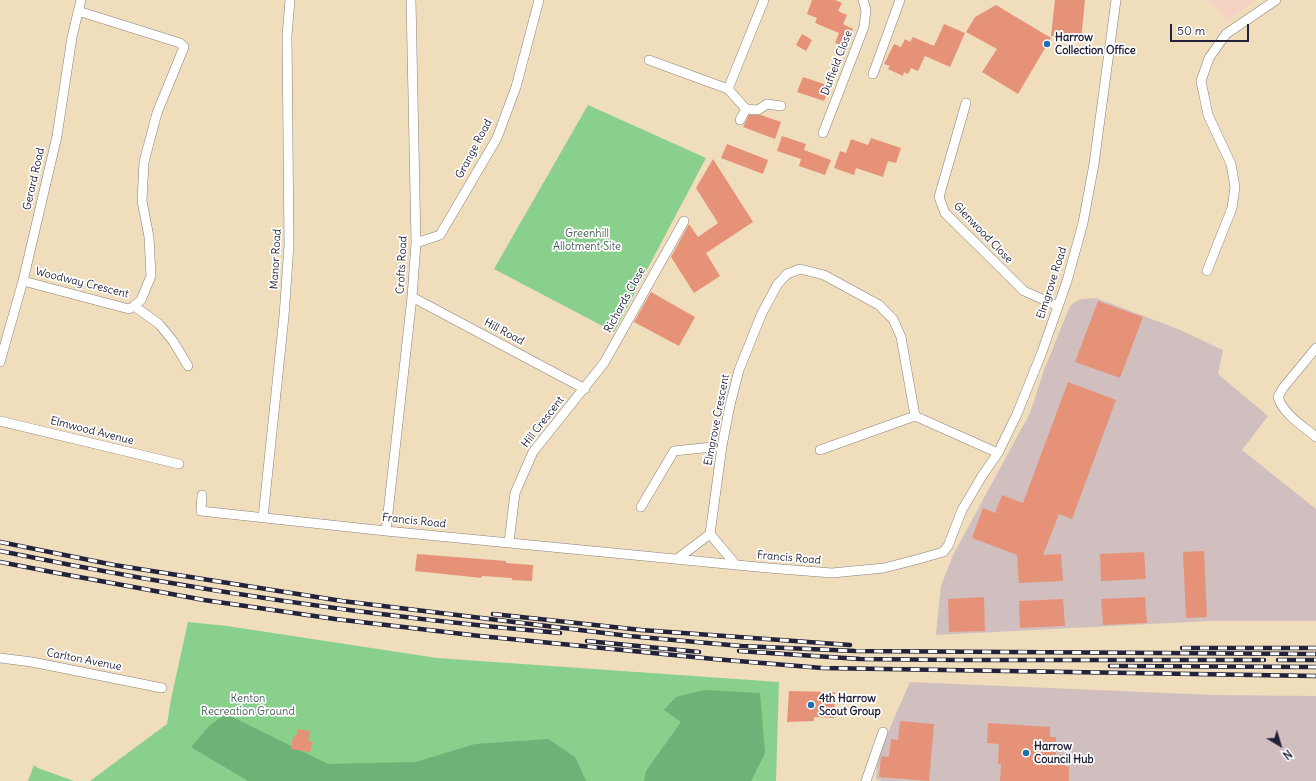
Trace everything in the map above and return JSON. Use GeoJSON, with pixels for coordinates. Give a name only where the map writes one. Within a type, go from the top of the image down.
{"type":"FeatureCollection","features":[{"type":"Feature","properties":{"kind":"street","name":"Gerard Road"},"geometry":{"type":"LineString","coordinates":[[0,362],[23,281],[57,136],[72,37],[82,0]]}},
{"type":"Feature","properties":{"kind":"street","name":"Manor Road"},"geometry":{"type":"LineString","coordinates":[[263,518],[284,316],[289,245],[287,36],[290,0]]}},
{"type":"Feature","properties":{"kind":"street","name":"Crofts Road"},"geometry":{"type":"LineString","coordinates":[[386,531],[412,297],[416,243],[411,0]]}},
{"type":"Feature","properties":{"kind":"street","name":"Grange Road"},"geometry":{"type":"LineString","coordinates":[[416,243],[440,235],[497,138],[516,87],[539,0]]}},
{"type":"Feature","properties":{"kind":"street"},"geometry":{"type":"LineString","coordinates":[[728,89],[764,0]]}},
{"type":"Feature","properties":{"kind":"street","name":"Duffield Close"},"geometry":{"type":"LineString","coordinates":[[823,133],[864,27],[866,10],[863,0]]}},
{"type":"Feature","properties":{"kind":"street"},"geometry":{"type":"LineString","coordinates":[[873,74],[900,0]]}},
{"type":"Feature","properties":{"kind":"street","name":"Elmgrove Road"},"geometry":{"type":"LineString","coordinates":[[943,552],[948,546],[962,510],[982,476],[998,453],[1017,414],[1042,352],[1067,281],[1083,223],[1095,156],[1116,0]]}},
{"type":"Feature","properties":{"kind":"street"},"geometry":{"type":"LineString","coordinates":[[1207,271],[1232,208],[1235,187],[1231,164],[1208,115],[1201,81],[1209,58],[1226,34],[1276,0]]}},
{"type":"Feature","properties":{"kind":"street","name":"Woodway Crescent"},"geometry":{"type":"LineString","coordinates":[[23,281],[129,309],[142,300],[151,276],[149,237],[142,201],[144,162],[157,113],[184,47],[180,43],[78,11]]}},
{"type":"Feature","properties":{"kind":"street"},"geometry":{"type":"LineString","coordinates":[[649,60],[728,89],[746,109],[758,110],[767,104],[781,106]]}},
{"type":"Feature","properties":{"kind":"street","name":"Glenwood Close"},"geometry":{"type":"LineString","coordinates":[[966,103],[939,197],[944,213],[1024,291],[1058,306]]}},
{"type":"Feature","properties":{"kind":"street"},"geometry":{"type":"LineString","coordinates":[[740,120],[746,109]]}},
{"type":"Feature","properties":{"kind":"street","name":"Richards Close"},"geometry":{"type":"LineString","coordinates":[[584,389],[604,363],[684,221]]}},
{"type":"Feature","properties":{"kind":"street","name":"Elmgrove Crescent"},"geometry":{"type":"LineString","coordinates":[[710,534],[722,446],[739,370],[762,313],[777,284],[786,274],[800,269],[824,275],[879,305],[893,319],[901,337],[915,416]]}},
{"type":"Feature","properties":{"kind":"street","name":"Hill Road"},"geometry":{"type":"LineString","coordinates":[[412,297],[584,389]]}},
{"type":"Feature","properties":{"kind":"street"},"geometry":{"type":"LineString","coordinates":[[134,306],[159,324],[173,341],[188,366]]}},
{"type":"Feature","properties":{"kind":"street"},"geometry":{"type":"LineString","coordinates":[[1316,348],[1283,388],[1278,397],[1280,404],[1287,412],[1316,437]]}},
{"type":"Feature","properties":{"kind":"street","name":"Hill Crescent"},"geometry":{"type":"LineString","coordinates":[[509,542],[515,493],[533,452],[584,389]]}},
{"type":"Feature","properties":{"kind":"street"},"geometry":{"type":"LineString","coordinates":[[820,450],[915,416],[998,453]]}},
{"type":"Feature","properties":{"kind":"street","name":"Elmwood Avenue"},"geometry":{"type":"LineString","coordinates":[[0,420],[179,464]]}},
{"type":"Feature","properties":{"kind":"street"},"geometry":{"type":"LineString","coordinates":[[641,507],[674,451],[722,446]]}},
{"type":"Feature","properties":{"kind":"street","name":"Francis Road"},"geometry":{"type":"LineString","coordinates":[[202,495],[201,511],[386,531],[832,573],[884,568],[943,552]]}},
{"type":"Feature","properties":{"kind":"street"},"geometry":{"type":"LineString","coordinates":[[677,559],[710,534],[736,565]]}},
{"type":"Feature","properties":{"kind":"street","name":"Carlton Avenue"},"geometry":{"type":"LineString","coordinates":[[0,658],[32,662],[162,688]]}},
{"type":"Feature","properties":{"kind":"street"},"geometry":{"type":"LineString","coordinates":[[866,781],[883,732]]}},
{"type":"Feature","properties":{"kind":"shaded area"},"geometry":{"type":"Polygon","coordinates":[[[1205,0],[1256,0],[1226,22],[1220,11],[1205,0]]]}},
{"type":"Feature","properties":{"kind":"shaded area"},"geometry":{"type":"Polygon","coordinates":[[[1096,298],[1178,329],[1223,350],[1218,374],[1268,416],[1242,450],[1316,509],[1316,621],[1209,621],[936,635],[941,586],[953,555],[1030,413],[1044,370],[1070,306],[1081,299],[1096,298]]]}},
{"type":"Feature","properties":{"kind":"shaded area"},"geometry":{"type":"Polygon","coordinates":[[[910,682],[1214,695],[1316,696],[1316,781],[882,781],[876,779],[878,755],[910,682]]]}},
{"type":"Feature","properties":{"kind":"green space","name":"Greenhill Allotment Site"},"geometry":{"type":"Polygon","coordinates":[[[588,105],[706,158],[614,332],[494,269],[588,105]]]}},
{"type":"Feature","properties":{"kind":"green space","name":"Kenton Recreation Ground"},"geometry":{"type":"Polygon","coordinates":[[[188,622],[227,626],[437,658],[779,682],[776,781],[90,781],[167,724],[188,622]]]}},
{"type":"Feature","properties":{"kind":"green space"},"geometry":{"type":"Polygon","coordinates":[[[704,690],[760,693],[765,753],[751,781],[644,781],[646,771],[681,722],[664,710],[676,697],[704,690]]]}},
{"type":"Feature","properties":{"kind":"green space"},"geometry":{"type":"Polygon","coordinates":[[[226,714],[328,764],[416,762],[475,744],[548,739],[575,757],[586,781],[248,781],[191,747],[210,725],[226,714]]]}},
{"type":"Feature","properties":{"kind":"green space"},"geometry":{"type":"Polygon","coordinates":[[[34,765],[38,768],[74,781],[28,781],[34,765]]]}},
{"type":"Feature","properties":{"kind":"building"},"geometry":{"type":"Polygon","coordinates":[[[812,0],[835,0],[842,3],[838,11],[847,15],[843,24],[853,29],[846,47],[835,43],[839,33],[815,23],[817,18],[807,14],[812,0]]]}},
{"type":"Feature","properties":{"kind":"building"},"geometry":{"type":"Polygon","coordinates":[[[1055,0],[1085,0],[1081,40],[1051,36],[1055,0]]]}},
{"type":"Feature","properties":{"kind":"building"},"geometry":{"type":"Polygon","coordinates":[[[996,5],[1051,38],[1018,94],[982,72],[997,49],[966,32],[975,17],[996,5]]]}},
{"type":"Feature","properties":{"kind":"building"},"geometry":{"type":"Polygon","coordinates":[[[944,24],[965,33],[950,67],[925,56],[918,71],[911,68],[908,74],[904,72],[903,76],[888,69],[890,66],[884,64],[894,44],[901,47],[905,39],[910,42],[913,37],[934,46],[944,24]]]}},
{"type":"Feature","properties":{"kind":"building"},"geometry":{"type":"Polygon","coordinates":[[[802,34],[812,40],[806,51],[796,45],[802,34]]]}},
{"type":"Feature","properties":{"kind":"building"},"geometry":{"type":"Polygon","coordinates":[[[803,77],[830,86],[824,101],[797,92],[803,77]]]}},
{"type":"Feature","properties":{"kind":"building"},"geometry":{"type":"Polygon","coordinates":[[[749,115],[761,115],[781,122],[775,139],[743,127],[749,115]]]}},
{"type":"Feature","properties":{"kind":"building"},"geometry":{"type":"Polygon","coordinates":[[[782,136],[806,144],[804,150],[831,160],[825,175],[799,166],[801,159],[777,151],[782,136]]]}},
{"type":"Feature","properties":{"kind":"building"},"geometry":{"type":"Polygon","coordinates":[[[871,138],[901,148],[896,163],[888,161],[883,177],[856,168],[854,175],[834,168],[840,151],[846,153],[851,139],[868,145],[871,138]]]}},
{"type":"Feature","properties":{"kind":"building"},"geometry":{"type":"Polygon","coordinates":[[[727,144],[768,160],[763,174],[721,158],[727,144]]]}},
{"type":"Feature","properties":{"kind":"building"},"geometry":{"type":"Polygon","coordinates":[[[713,159],[753,222],[706,253],[720,276],[694,293],[671,257],[689,224],[698,237],[718,223],[696,188],[713,159]]]}},
{"type":"Feature","properties":{"kind":"building"},"geometry":{"type":"Polygon","coordinates":[[[651,292],[695,317],[679,346],[634,322],[651,292]]]}},
{"type":"Feature","properties":{"kind":"building"},"geometry":{"type":"Polygon","coordinates":[[[1098,301],[1143,317],[1120,378],[1075,362],[1098,301]]]}},
{"type":"Feature","properties":{"kind":"building"},"geometry":{"type":"Polygon","coordinates":[[[1068,382],[1116,400],[1072,519],[1059,514],[1043,555],[1061,554],[1063,581],[1019,583],[1017,555],[972,538],[983,508],[995,513],[1002,495],[1023,503],[1068,382]]]}},
{"type":"Feature","properties":{"kind":"building"},"geometry":{"type":"Polygon","coordinates":[[[1204,551],[1207,617],[1186,618],[1183,552],[1204,551]]]}},
{"type":"Feature","properties":{"kind":"building"},"geometry":{"type":"Polygon","coordinates":[[[1144,552],[1146,579],[1101,581],[1100,554],[1144,552]]]}},
{"type":"Feature","properties":{"kind":"building"},"geometry":{"type":"Polygon","coordinates":[[[417,554],[506,561],[506,563],[533,565],[532,581],[512,580],[512,578],[482,576],[482,578],[415,571],[417,554]]]}},
{"type":"Feature","properties":{"kind":"building"},"geometry":{"type":"Polygon","coordinates":[[[984,597],[985,631],[949,632],[948,599],[984,597]]]}},
{"type":"Feature","properties":{"kind":"building"},"geometry":{"type":"Polygon","coordinates":[[[1145,597],[1147,623],[1103,625],[1101,599],[1145,597]]]}},
{"type":"Feature","properties":{"kind":"building"},"geometry":{"type":"Polygon","coordinates":[[[1063,599],[1065,626],[1020,628],[1019,601],[1063,599]]]}},
{"type":"Feature","properties":{"kind":"building","name":"4th Harrow Scout Group"},"geometry":{"type":"Polygon","coordinates":[[[789,691],[835,692],[834,718],[814,717],[814,721],[787,722],[789,691]]]}},
{"type":"Feature","properties":{"kind":"building"},"geometry":{"type":"Polygon","coordinates":[[[900,721],[934,724],[929,781],[879,777],[881,756],[889,757],[891,739],[898,740],[900,721]]]}},
{"type":"Feature","properties":{"kind":"building","name":"Harrow Council Hub"},"geometry":{"type":"Polygon","coordinates":[[[988,723],[1050,727],[1050,737],[1056,737],[1056,755],[1066,756],[1065,766],[1069,767],[1069,781],[1000,781],[1001,764],[998,764],[999,744],[987,743],[988,723]]]}},
{"type":"Feature","properties":{"kind":"building"},"geometry":{"type":"Polygon","coordinates":[[[298,729],[310,731],[308,741],[313,741],[310,752],[291,749],[293,737],[296,736],[298,729]]]}},
{"type":"Feature","properties":{"kind":"railway"},"geometry":{"type":"LineString","coordinates":[[0,542],[114,565],[342,601],[629,636],[741,646],[855,651],[1316,654]]}},
{"type":"Feature","properties":{"kind":"railway"},"geometry":{"type":"LineString","coordinates":[[0,551],[139,578],[279,600],[419,619],[560,633]]}},
{"type":"Feature","properties":{"kind":"railway"},"geometry":{"type":"LineString","coordinates":[[0,562],[204,600],[335,619],[480,636],[714,659],[822,668],[1316,676]]}},
{"type":"Feature","properties":{"kind":"railway"},"geometry":{"type":"LineString","coordinates":[[493,614],[641,630],[850,645]]}},
{"type":"Feature","properties":{"kind":"railway"},"geometry":{"type":"LineString","coordinates":[[587,641],[699,652]]}},
{"type":"Feature","properties":{"kind":"railway"},"geometry":{"type":"LineString","coordinates":[[1182,648],[1316,648]]}},
{"type":"Feature","properties":{"kind":"railway"},"geometry":{"type":"LineString","coordinates":[[739,651],[860,659],[1264,660]]}},
{"type":"Feature","properties":{"kind":"railway"},"geometry":{"type":"LineString","coordinates":[[1278,660],[1316,660]]}},
{"type":"Feature","properties":{"kind":"railway"},"geometry":{"type":"LineString","coordinates":[[1110,666],[1316,667]]}},
{"type":"Feature","properties":{"kind":"place","name":"Harrow Collection Office"},"geometry":{"type":"Point","coordinates":[1047,44]}},
{"type":"Feature","properties":{"kind":"place","name":"4th Harrow Scout Group"},"geometry":{"type":"Point","coordinates":[811,705]}},
{"type":"Feature","properties":{"kind":"place","name":"Harrow Council Hub"},"geometry":{"type":"Point","coordinates":[1026,753]}}]}
